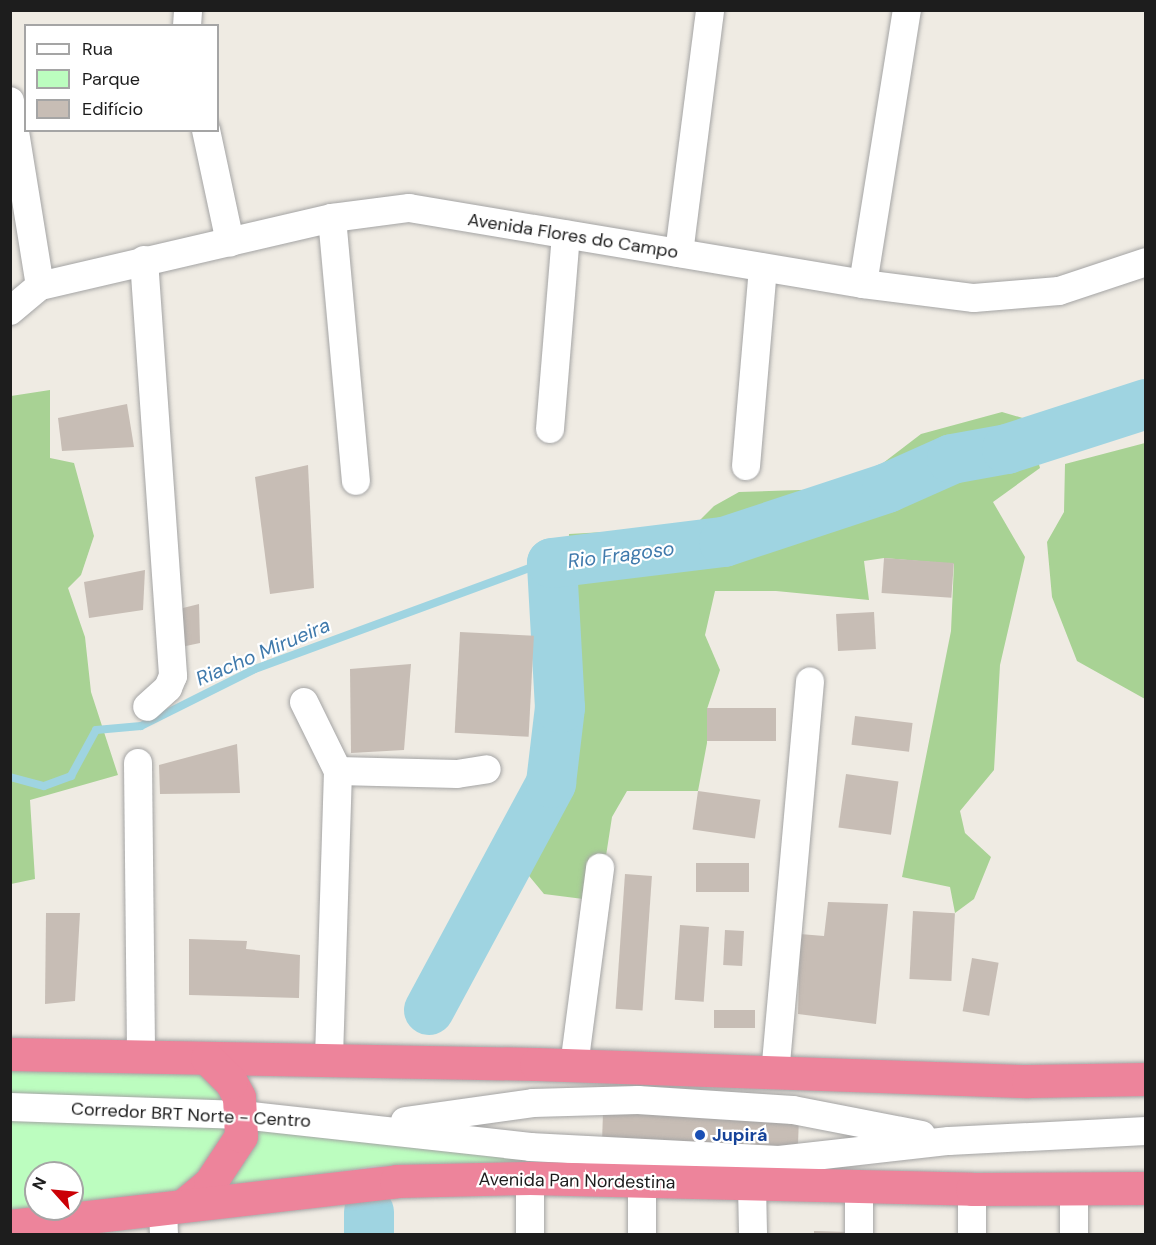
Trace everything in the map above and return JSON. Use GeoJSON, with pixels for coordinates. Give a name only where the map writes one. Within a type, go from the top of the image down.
{"type":"FeatureCollection","features":[{"type":"Feature","properties":{"kind":"highway"},"geometry":{"type":"LineString","coordinates":[[10,1054],[329,1059],[1028,1081],[1146,1079]]}},
{"type":"Feature","properties":{"kind":"highway"},"geometry":{"type":"LineString","coordinates":[[170,1215],[210,1183],[241,1136],[242,1115],[231,1082],[207,1058]]}},
{"type":"Feature","properties":{"kind":"highway","name":"Avenida Pan Nordestina"},"geometry":{"type":"LineString","coordinates":[[10,1226],[49,1228],[170,1215],[396,1181],[530,1178],[972,1189],[1146,1188]]}},
{"type":"Feature","properties":{"kind":"street"},"geometry":{"type":"LineString","coordinates":[[679,253],[710,10]]}},
{"type":"Feature","properties":{"kind":"street"},"geometry":{"type":"LineString","coordinates":[[864,284],[907,10]]}},
{"type":"Feature","properties":{"kind":"street"},"geometry":{"type":"LineString","coordinates":[[10,101],[40,286]]}},
{"type":"Feature","properties":{"kind":"street"},"geometry":{"type":"LineString","coordinates":[[206,132],[230,242]]}},
{"type":"Feature","properties":{"kind":"street","name":"Avenida Flores do Campo"},"geometry":{"type":"LineString","coordinates":[[10,311],[40,286],[332,218],[409,208],[763,268],[974,298],[1059,291],[1146,262]]}},
{"type":"Feature","properties":{"kind":"street"},"geometry":{"type":"LineString","coordinates":[[332,218],[356,480]]}},
{"type":"Feature","properties":{"kind":"street"},"geometry":{"type":"LineString","coordinates":[[550,429],[566,235]]}},
{"type":"Feature","properties":{"kind":"street"},"geometry":{"type":"LineString","coordinates":[[144,260],[173,676],[168,688],[147,707]]}},
{"type":"Feature","properties":{"kind":"street"},"geometry":{"type":"LineString","coordinates":[[746,466],[763,268]]}},
{"type":"Feature","properties":{"kind":"street"},"geometry":{"type":"LineString","coordinates":[[775,1074],[810,682]]}},
{"type":"Feature","properties":{"kind":"street"},"geometry":{"type":"LineString","coordinates":[[304,702],[338,771],[329,1059]]}},
{"type":"Feature","properties":{"kind":"street"},"geometry":{"type":"LineString","coordinates":[[138,763],[141,1057]]}},
{"type":"Feature","properties":{"kind":"street"},"geometry":{"type":"LineString","coordinates":[[338,771],[457,774],[487,769]]}},
{"type":"Feature","properties":{"kind":"street"},"geometry":{"type":"LineString","coordinates":[[574,1066],[600,868]]}},
{"type":"Feature","properties":{"kind":"street","name":"Corredor BRT Norte - Centro"},"geometry":{"type":"LineString","coordinates":[[370,1126],[533,1103],[638,1100],[792,1110],[949,1141]]}},
{"type":"Feature","properties":{"kind":"street","name":"Corredor BRT Norte - Centro"},"geometry":{"type":"LineString","coordinates":[[10,1107],[242,1115],[370,1126],[530,1147],[780,1160],[949,1141],[1146,1131]]}},
{"type":"Feature","properties":{"kind":"street"},"geometry":{"type":"LineString","coordinates":[[530,1178],[530,1234]]}},
{"type":"Feature","properties":{"kind":"street"},"geometry":{"type":"LineString","coordinates":[[642,1182],[642,1234]]}},
{"type":"Feature","properties":{"kind":"street"},"geometry":{"type":"LineString","coordinates":[[752,1185],[753,1234]]}},
{"type":"Feature","properties":{"kind":"street"},"geometry":{"type":"LineString","coordinates":[[859,1187],[859,1234]]}},
{"type":"Feature","properties":{"kind":"street"},"geometry":{"type":"LineString","coordinates":[[972,1189],[972,1234]]}},
{"type":"Feature","properties":{"kind":"street"},"geometry":{"type":"LineString","coordinates":[[1074,1190],[1074,1234]]}},
{"type":"Feature","properties":{"kind":"green space"},"geometry":{"type":"Polygon","coordinates":[[[50,390],[50,458],[74,463],[94,536],[81,575],[68,588],[85,637],[91,692],[118,775],[30,800],[35,879],[11,884],[11,396],[50,390]]]}},
{"type":"Feature","properties":{"kind":"green space"},"geometry":{"type":"Polygon","coordinates":[[[1002,412],[1026,419],[1040,468],[993,502],[1025,557],[1000,665],[994,770],[960,811],[965,833],[991,857],[974,899],[955,913],[950,887],[902,877],[951,631],[954,564],[884,558],[864,561],[869,600],[776,591],[715,591],[705,635],[720,670],[707,709],[707,743],[698,791],[627,791],[612,817],[599,901],[544,894],[520,865],[567,780],[569,534],[693,527],[714,506],[739,492],[829,489],[870,473],[921,434],[1002,412]]]}},
{"type":"Feature","properties":{"kind":"green space"},"geometry":{"type":"Polygon","coordinates":[[[1146,443],[1145,699],[1077,661],[1052,597],[1047,542],[1064,512],[1065,464],[1146,443]]]}},
{"type":"Feature","properties":{"kind":"green space"},"geometry":{"type":"Polygon","coordinates":[[[11,1060],[191,1065],[232,1105],[11,1099],[11,1060]]]}},
{"type":"Feature","properties":{"kind":"green space"},"geometry":{"type":"Polygon","coordinates":[[[11,1114],[237,1120],[234,1144],[177,1196],[84,1209],[84,1161],[24,1161],[24,1217],[11,1219],[11,1114]]]}},
{"type":"Feature","properties":{"kind":"green space"},"geometry":{"type":"Polygon","coordinates":[[[247,1121],[556,1159],[554,1171],[375,1166],[205,1194],[247,1121]]]}},
{"type":"Feature","properties":{"kind":"building"},"geometry":{"type":"Polygon","coordinates":[[[127,404],[134,447],[62,451],[58,418],[127,404]]]}},
{"type":"Feature","properties":{"kind":"building"},"geometry":{"type":"Polygon","coordinates":[[[308,465],[314,588],[270,594],[255,477],[308,465]]]}},
{"type":"Feature","properties":{"kind":"building"},"geometry":{"type":"Polygon","coordinates":[[[884,558],[954,563],[951,598],[882,593],[884,558]]]}},
{"type":"Feature","properties":{"kind":"building"},"geometry":{"type":"Polygon","coordinates":[[[145,570],[143,610],[89,618],[84,582],[145,570]]]}},
{"type":"Feature","properties":{"kind":"building"},"geometry":{"type":"Polygon","coordinates":[[[199,604],[200,643],[181,647],[175,610],[199,604]]]}},
{"type":"Feature","properties":{"kind":"building"},"geometry":{"type":"Polygon","coordinates":[[[874,612],[876,649],[838,651],[836,614],[874,612]]]}},
{"type":"Feature","properties":{"kind":"building"},"geometry":{"type":"Polygon","coordinates":[[[460,632],[534,636],[529,737],[455,733],[460,632]]]}},
{"type":"Feature","properties":{"kind":"building"},"geometry":{"type":"Polygon","coordinates":[[[411,664],[404,750],[351,753],[350,669],[411,664]]]}},
{"type":"Feature","properties":{"kind":"building"},"geometry":{"type":"Polygon","coordinates":[[[707,708],[776,708],[776,741],[707,741],[707,708]]]}},
{"type":"Feature","properties":{"kind":"building"},"geometry":{"type":"Polygon","coordinates":[[[855,716],[913,723],[909,752],[851,745],[855,716]]]}},
{"type":"Feature","properties":{"kind":"building"},"geometry":{"type":"Polygon","coordinates":[[[237,744],[240,793],[160,794],[159,765],[237,744]]]}},
{"type":"Feature","properties":{"kind":"building"},"geometry":{"type":"Polygon","coordinates":[[[846,774],[898,781],[891,835],[838,827],[846,774]]]}},
{"type":"Feature","properties":{"kind":"building"},"geometry":{"type":"Polygon","coordinates":[[[698,791],[760,800],[755,838],[693,830],[698,791]]]}},
{"type":"Feature","properties":{"kind":"building"},"geometry":{"type":"Polygon","coordinates":[[[696,863],[749,863],[749,892],[696,892],[696,863]]]}},
{"type":"Feature","properties":{"kind":"building"},"geometry":{"type":"Polygon","coordinates":[[[625,874],[652,876],[643,1011],[616,1009],[625,874]]]}},
{"type":"Feature","properties":{"kind":"building"},"geometry":{"type":"Polygon","coordinates":[[[828,902],[888,904],[876,1024],[798,1014],[800,934],[824,936],[828,902]]]}},
{"type":"Feature","properties":{"kind":"building"},"geometry":{"type":"Polygon","coordinates":[[[913,911],[955,913],[951,981],[909,979],[913,911]]]}},
{"type":"Feature","properties":{"kind":"building"},"geometry":{"type":"Polygon","coordinates":[[[46,913],[80,913],[75,1001],[45,1004],[46,913]]]}},
{"type":"Feature","properties":{"kind":"building"},"geometry":{"type":"Polygon","coordinates":[[[680,925],[709,927],[704,1002],[675,1000],[680,925]]]}},
{"type":"Feature","properties":{"kind":"building"},"geometry":{"type":"Polygon","coordinates":[[[725,930],[744,931],[742,966],[723,965],[725,930]]]}},
{"type":"Feature","properties":{"kind":"building"},"geometry":{"type":"Polygon","coordinates":[[[189,939],[247,941],[246,949],[300,955],[299,998],[189,995],[189,939]]]}},
{"type":"Feature","properties":{"kind":"building"},"geometry":{"type":"Polygon","coordinates":[[[972,958],[999,963],[989,1016],[963,1011],[972,958]]]}},
{"type":"Feature","properties":{"kind":"building"},"geometry":{"type":"Polygon","coordinates":[[[714,1010],[755,1010],[755,1028],[714,1028],[714,1010]]]}},
{"type":"Feature","properties":{"kind":"building","name":"Jupirá"},"geometry":{"type":"Polygon","coordinates":[[[603,1113],[799,1120],[798,1156],[602,1149],[603,1113]]]}},
{"type":"Feature","properties":{"kind":"building"},"geometry":{"type":"Polygon","coordinates":[[[814,1231],[849,1232],[849,1234],[814,1234],[814,1231]]]}},
{"type":"Feature","properties":{"kind":"waterway","name":"Rio Fragoso"},"geometry":{"type":"LineString","coordinates":[[429,1010],[551,783],[560,708],[552,563],[724,542],[887,488],[952,459],[1007,449],[1146,404]]}},
{"type":"Feature","properties":{"kind":"waterway","name":"Riacho Mirueira"},"geometry":{"type":"LineString","coordinates":[[10,777],[44,786],[71,776],[96,730],[141,726],[255,669],[537,565],[552,563]]}},
{"type":"Feature","properties":{"kind":"waterway","name":"Rio Fragoso"},"geometry":{"type":"LineString","coordinates":[[369,1212],[369,1234]]}},
{"type":"Feature","properties":{"kind":"place","name":"Jupirá"},"geometry":{"type":"Point","coordinates":[700,1135]}}]}
